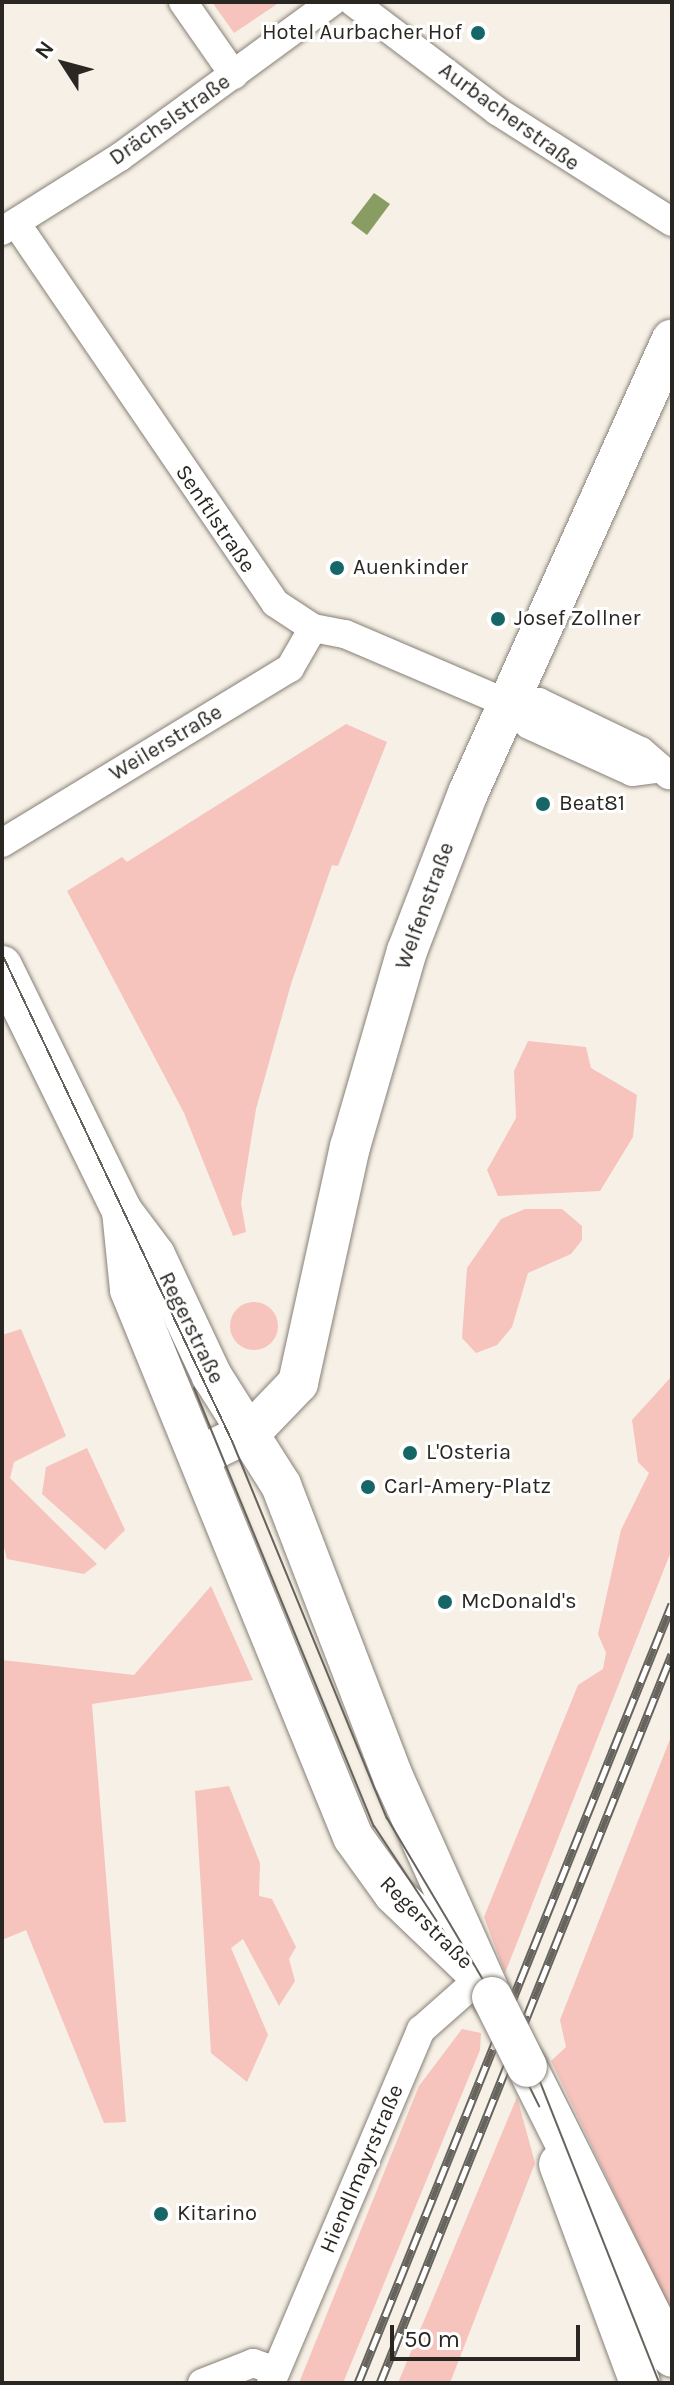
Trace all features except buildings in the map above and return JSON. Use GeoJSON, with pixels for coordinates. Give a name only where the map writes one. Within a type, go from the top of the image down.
{"type":"FeatureCollection","features":[{"type":"Feature","properties":{"kind":"main road","name":"Welfenstraße"},"geometry":{"type":"LineString","coordinates":[[202,1455],[253,1430],[298,1383],[386,1018],[507,703],[672,340]]}},
{"type":"Feature","properties":{"kind":"main road","name":"Regerstraße"},"geometry":{"type":"LineString","coordinates":[[2,966],[122,1211],[155,1255],[212,1376],[253,1430],[486,1987]]}},
{"type":"Feature","properties":{"kind":"main road","name":"Regerstraße"},"geometry":{"type":"LineString","coordinates":[[122,1211],[130,1290],[202,1455],[353,1837],[394,1894],[486,1987]]}},
{"type":"Feature","properties":{"kind":"main road"},"geometry":{"type":"LineString","coordinates":[[486,1987],[672,2357]]}},
{"type":"Feature","properties":{"kind":"main road"},"geometry":{"type":"LineString","coordinates":[[531,2075],[602,2294],[640,2383]]}},
{"type":"Feature","properties":{"kind":"street"},"geometry":{"type":"LineString","coordinates":[[183,2],[234,75]]}},
{"type":"Feature","properties":{"kind":"street","name":"Drächslstraße"},"geometry":{"type":"LineString","coordinates":[[9,227],[234,75],[332,2]]}},
{"type":"Feature","properties":{"kind":"street","name":"Aurbacherstraße"},"geometry":{"type":"LineString","coordinates":[[353,2],[509,120],[672,222]]}},
{"type":"Feature","properties":{"kind":"street","name":"Senftlstraße"},"geometry":{"type":"LineString","coordinates":[[9,227],[257,581],[313,628],[345,634],[507,703],[539,702],[641,751],[664,773]]}},
{"type":"Feature","properties":{"kind":"street","name":"Weilerstraße"},"geometry":{"type":"LineString","coordinates":[[2,843],[290,668],[313,628]]}},
{"type":"Feature","properties":{"kind":"street","name":"Hiendlmayrstraße"},"geometry":{"type":"LineString","coordinates":[[274,2377],[421,2030],[486,1987]]}},
{"type":"Feature","properties":{"kind":"street"},"geometry":{"type":"LineString","coordinates":[[202,2383],[253,2363],[274,2377]]}},
{"type":"Feature","properties":{"kind":"shaded area"},"geometry":{"type":"Polygon","coordinates":[[[212,2],[280,2],[234,33],[212,2]]]}},
{"type":"Feature","properties":{"kind":"shaded area"},"geometry":{"type":"Polygon","coordinates":[[[374,193],[390,204],[367,235],[351,223],[374,193]]]}},
{"type":"Feature","properties":{"kind":"shaded area"},"geometry":{"type":"Polygon","coordinates":[[[346,724],[387,742],[338,866],[332,865],[291,984],[256,1109],[241,1203],[246,1232],[233,1236],[184,1113],[67,891],[122,857],[127,862],[346,724]]]}},
{"type":"Feature","properties":{"kind":"shaded area"},"geometry":{"type":"Polygon","coordinates":[[[528,1041],[586,1047],[591,1068],[637,1095],[633,1137],[600,1191],[498,1196],[487,1170],[516,1118],[514,1071],[528,1041]]]}},
{"type":"Feature","properties":{"kind":"shaded area"},"geometry":{"type":"Polygon","coordinates":[[[525,1209],[562,1209],[582,1226],[582,1240],[571,1254],[528,1273],[512,1327],[497,1345],[476,1353],[462,1338],[467,1268],[501,1219],[525,1209]]]}},
{"type":"Feature","properties":{"kind":"shaded area"},"geometry":{"type":"Polygon","coordinates":[[[254,1302],[271,1309],[278,1326],[271,1343],[254,1350],[237,1343],[230,1326],[237,1309],[254,1302]]]}},
{"type":"Feature","properties":{"kind":"shaded area"},"geometry":{"type":"Polygon","coordinates":[[[21,1329],[66,1436],[14,1462],[10,1478],[97,1564],[84,1574],[7,1559],[2,1539],[2,1335],[21,1329]]]}},
{"type":"Feature","properties":{"kind":"shaded area"},"geometry":{"type":"Polygon","coordinates":[[[672,1376],[672,1549],[505,1973],[484,1917],[578,1685],[603,1669],[606,1653],[598,1634],[621,1530],[649,1473],[638,1462],[632,1420],[672,1376]]]}},
{"type":"Feature","properties":{"kind":"shaded area"},"geometry":{"type":"Polygon","coordinates":[[[87,1448],[125,1530],[105,1550],[42,1494],[46,1467],[87,1448]]]}},
{"type":"Feature","properties":{"kind":"shaded area"},"geometry":{"type":"Polygon","coordinates":[[[211,1586],[253,1680],[92,1704],[126,2122],[104,2123],[26,1930],[2,1940],[2,1660],[134,1675],[211,1586]]]}},
{"type":"Feature","properties":{"kind":"shaded area"},"geometry":{"type":"Polygon","coordinates":[[[672,1734],[672,2313],[551,2061],[566,2047],[560,2020],[672,1734]]]}},
{"type":"Feature","properties":{"kind":"shaded area"},"geometry":{"type":"Polygon","coordinates":[[[229,1786],[260,1863],[259,1896],[272,1899],[296,1947],[289,1959],[295,1981],[279,2006],[243,1939],[231,1948],[268,2035],[247,2082],[211,2053],[195,1791],[229,1786]]]}},
{"type":"Feature","properties":{"kind":"shaded area"},"geometry":{"type":"Polygon","coordinates":[[[462,2029],[481,2033],[480,2050],[343,2383],[299,2383],[419,2086],[462,2029]]]}},
{"type":"Feature","properties":{"kind":"shaded area"},"geometry":{"type":"Polygon","coordinates":[[[517,2097],[535,2163],[450,2383],[398,2383],[517,2097]]]}},
{"type":"Feature","properties":{"kind":"tram line"},"geometry":{"type":"LineString","coordinates":[[2,954],[232,1441],[387,1818],[533,2064],[659,2383]]}},
{"type":"Feature","properties":{"kind":"tram line"},"geometry":{"type":"LineString","coordinates":[[194,1388],[374,1826],[463,1961]]}},
{"type":"Feature","properties":{"kind":"tram line"},"geometry":{"type":"LineString","coordinates":[[498,2023],[539,2106]]}},
{"type":"Feature","properties":{"kind":"railway"},"geometry":{"type":"LineString","coordinates":[[358,2383],[672,1604]]}},
{"type":"Feature","properties":{"kind":"railway"},"geometry":{"type":"LineString","coordinates":[[380,2383],[672,1654]]}},
{"type":"Feature","properties":{"kind":"place","name":"Hotel Aurbacher Hof"},"geometry":{"type":"Point","coordinates":[478,33]}},
{"type":"Feature","properties":{"kind":"place","name":"Auenkinder"},"geometry":{"type":"Point","coordinates":[337,568]}},
{"type":"Feature","properties":{"kind":"place","name":"Josef Zollner"},"geometry":{"type":"Point","coordinates":[498,619]}},
{"type":"Feature","properties":{"kind":"place","name":"Beat81"},"geometry":{"type":"Point","coordinates":[543,804]}},
{"type":"Feature","properties":{"kind":"place","name":"L'Osteria"},"geometry":{"type":"Point","coordinates":[410,1453]}},
{"type":"Feature","properties":{"kind":"place","name":"Carl-Amery-Platz"},"geometry":{"type":"Point","coordinates":[368,1487]}},
{"type":"Feature","properties":{"kind":"place","name":"McDonald's"},"geometry":{"type":"Point","coordinates":[445,1602]}},
{"type":"Feature","properties":{"kind":"place","name":"Kitarino"},"geometry":{"type":"Point","coordinates":[161,2214]}}]}
